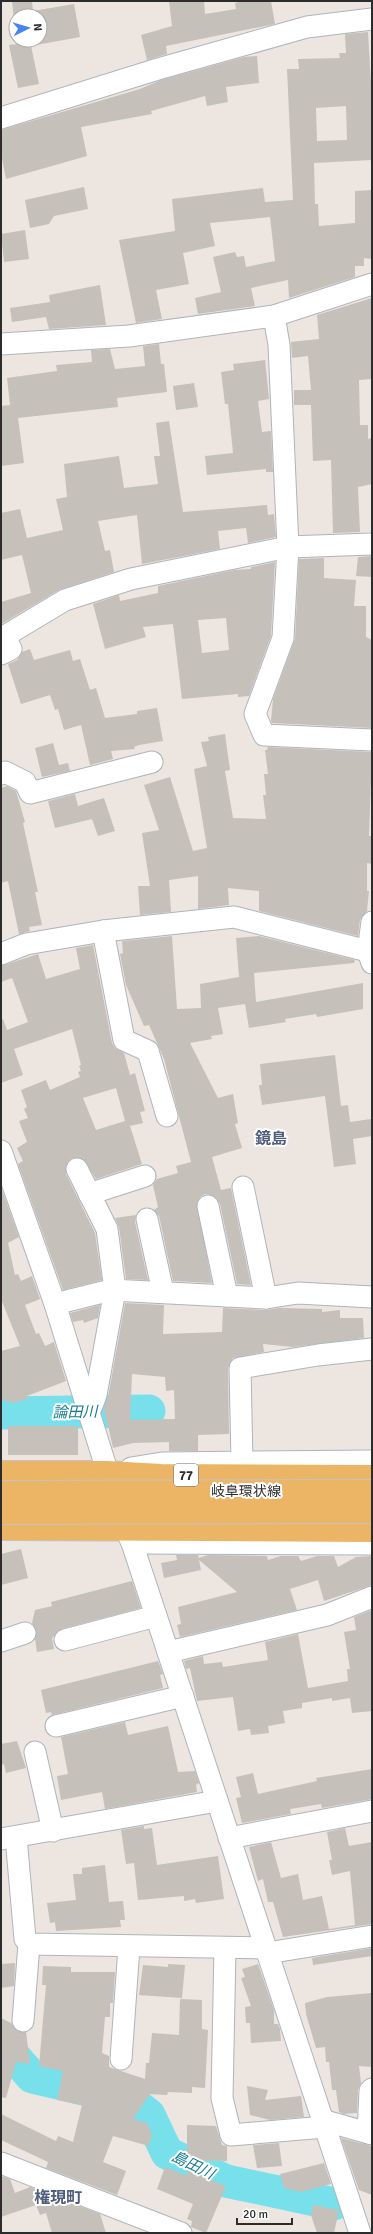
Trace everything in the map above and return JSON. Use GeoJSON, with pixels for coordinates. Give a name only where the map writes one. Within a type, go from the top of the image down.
{"type":"FeatureCollection","features":[{"type":"Feature","properties":{"kind":"main road","name":"77"},"geometry":{"type":"LineString","coordinates":[[1,1472],[107,1472],[161,1475],[372,1476]]}},
{"type":"Feature","properties":{"kind":"main road","name":"岐阜環状線"},"geometry":{"type":"LineString","coordinates":[[1,1492],[372,1491]]}},
{"type":"Feature","properties":{"kind":"main road","name":"岐阜環状線"},"geometry":{"type":"LineString","coordinates":[[1,1513],[372,1512]]}},
{"type":"Feature","properties":{"kind":"main road"},"geometry":{"type":"LineString","coordinates":[[1,1529],[128,1536],[372,1531]]}},
{"type":"Feature","properties":{"kind":"street"},"geometry":{"type":"LineString","coordinates":[[1,118],[158,69],[307,27],[372,19]]}},
{"type":"Feature","properties":{"kind":"street"},"geometry":{"type":"LineString","coordinates":[[1,344],[129,336],[274,316],[372,284]]}},
{"type":"Feature","properties":{"kind":"street"},"geometry":{"type":"LineString","coordinates":[[274,316],[279,345],[288,547],[283,638],[255,714],[264,735],[372,740]]}},
{"type":"Feature","properties":{"kind":"street"},"geometry":{"type":"LineString","coordinates":[[1,654],[11,649],[5,636],[65,600],[131,579],[288,547],[372,544]]}},
{"type":"Feature","properties":{"kind":"street"},"geometry":{"type":"LineString","coordinates":[[1,774],[5,772],[25,782],[30,793],[152,762]]}},
{"type":"Feature","properties":{"kind":"street"},"geometry":{"type":"LineString","coordinates":[[1,954],[26,944],[103,931],[234,917],[370,957],[372,922]]}},
{"type":"Feature","properties":{"kind":"street"},"geometry":{"type":"LineString","coordinates":[[103,931],[124,1040],[148,1051],[167,1116]]}},
{"type":"Feature","properties":{"kind":"street"},"geometry":{"type":"LineString","coordinates":[[1,1151],[55,1304],[128,1536],[168,1652],[360,2233]]}},
{"type":"Feature","properties":{"kind":"street"},"geometry":{"type":"LineString","coordinates":[[77,1169],[107,1229],[115,1290],[96,1395],[92,1406],[87,1406]]}},
{"type":"Feature","properties":{"kind":"street"},"geometry":{"type":"LineString","coordinates":[[89,1194],[145,1176]]}},
{"type":"Feature","properties":{"kind":"street"},"geometry":{"type":"LineString","coordinates":[[243,1187],[266,1298]]}},
{"type":"Feature","properties":{"kind":"street"},"geometry":{"type":"LineString","coordinates":[[208,1206],[227,1296]]}},
{"type":"Feature","properties":{"kind":"street"},"geometry":{"type":"LineString","coordinates":[[147,1219],[163,1292]]}},
{"type":"Feature","properties":{"kind":"street"},"geometry":{"type":"LineString","coordinates":[[55,1304],[115,1290],[266,1298],[298,1293],[372,1297]]}},
{"type":"Feature","properties":{"kind":"street"},"geometry":{"type":"LineString","coordinates":[[242,1462],[240,1368],[318,1355],[372,1349]]}},
{"type":"Feature","properties":{"kind":"street"},"geometry":{"type":"LineString","coordinates":[[107,1472],[162,1463],[372,1461]]}},
{"type":"Feature","properties":{"kind":"street"},"geometry":{"type":"LineString","coordinates":[[128,1536],[372,1544]]}},
{"type":"Feature","properties":{"kind":"street"},"geometry":{"type":"LineString","coordinates":[[168,1652],[327,1615],[372,1597]]}},
{"type":"Feature","properties":{"kind":"street"},"geometry":{"type":"LineString","coordinates":[[65,1640],[156,1616]]}},
{"type":"Feature","properties":{"kind":"street"},"geometry":{"type":"LineString","coordinates":[[1,1641],[25,1633]]}},
{"type":"Feature","properties":{"kind":"street"},"geometry":{"type":"LineString","coordinates":[[56,1726],[182,1696]]}},
{"type":"Feature","properties":{"kind":"street"},"geometry":{"type":"LineString","coordinates":[[36,1752],[53,1831]]}},
{"type":"Feature","properties":{"kind":"street"},"geometry":{"type":"LineString","coordinates":[[23,2021],[29,1944],[25,1939],[8,1838],[217,1801]]}},
{"type":"Feature","properties":{"kind":"street"},"geometry":{"type":"LineString","coordinates":[[229,1838],[372,1812]]}},
{"type":"Feature","properties":{"kind":"street"},"geometry":{"type":"LineString","coordinates":[[29,1944],[266,1950],[372,1936]]}},
{"type":"Feature","properties":{"kind":"street"},"geometry":{"type":"LineString","coordinates":[[121,2059],[129,1947]]}},
{"type":"Feature","properties":{"kind":"street"},"geometry":{"type":"LineString","coordinates":[[225,1948],[222,2098],[231,2135],[323,2123],[370,2133],[370,2091],[372,2089]]}},
{"type":"Feature","properties":{"kind":"street"},"geometry":{"type":"LineString","coordinates":[[1,2163],[181,2233]]}},
{"type":"Feature","properties":{"kind":"building"},"geometry":{"type":"Polygon","coordinates":[[[12,1],[32,1],[33,8],[13,8],[12,1]]]}},
{"type":"Feature","properties":{"kind":"building"},"geometry":{"type":"Polygon","coordinates":[[[169,1],[204,1],[205,14],[236,9],[235,3],[243,1],[271,1],[275,24],[166,46],[167,54],[147,60],[141,35],[172,26],[169,1]]]}},
{"type":"Feature","properties":{"kind":"building"},"geometry":{"type":"Polygon","coordinates":[[[74,4],[80,37],[48,43],[48,8],[74,4]]]}},
{"type":"Feature","properties":{"kind":"building"},"geometry":{"type":"Polygon","coordinates":[[[368,32],[372,100],[372,160],[314,163],[315,204],[318,204],[319,226],[355,223],[355,191],[372,190],[372,259],[364,258],[364,266],[355,266],[355,277],[289,298],[288,280],[251,288],[255,306],[198,314],[195,298],[221,292],[213,257],[235,252],[237,257],[244,256],[246,267],[275,261],[270,217],[210,223],[215,246],[183,253],[189,284],[156,290],[162,319],[136,323],[119,240],[175,231],[172,199],[263,188],[265,202],[293,200],[287,69],[299,69],[298,59],[340,58],[339,53],[346,53],[345,34],[368,32]],[[346,106],[316,108],[317,141],[347,140],[346,106]]]}},
{"type":"Feature","properties":{"kind":"building"},"geometry":{"type":"Polygon","coordinates":[[[10,48],[31,48],[39,84],[18,88],[10,48]]]}},
{"type":"Feature","properties":{"kind":"building"},"geometry":{"type":"Polygon","coordinates":[[[257,56],[259,83],[226,87],[228,102],[207,106],[205,96],[151,111],[152,114],[81,127],[87,156],[6,179],[1,153],[1,130],[140,89],[161,80],[244,57],[257,56]]]}},
{"type":"Feature","properties":{"kind":"building"},"geometry":{"type":"Polygon","coordinates":[[[84,187],[88,209],[54,216],[49,224],[30,228],[25,200],[84,187]]]}},
{"type":"Feature","properties":{"kind":"building"},"geometry":{"type":"Polygon","coordinates":[[[25,230],[29,259],[4,262],[1,234],[25,230]]]}},
{"type":"Feature","properties":{"kind":"building"},"geometry":{"type":"Polygon","coordinates":[[[100,285],[106,325],[49,329],[46,317],[12,322],[10,308],[50,302],[49,295],[100,285]]]}},
{"type":"Feature","properties":{"kind":"building"},"geometry":{"type":"Polygon","coordinates":[[[372,298],[372,379],[359,380],[360,425],[368,425],[368,439],[372,438],[372,484],[358,487],[360,532],[333,533],[331,460],[313,461],[311,405],[294,405],[294,390],[311,390],[308,356],[292,358],[291,342],[319,339],[317,315],[372,298]]]}},
{"type":"Feature","properties":{"kind":"building"},"geometry":{"type":"Polygon","coordinates":[[[159,344],[161,364],[164,364],[167,392],[117,398],[118,407],[18,418],[24,463],[1,466],[1,406],[10,405],[7,378],[57,371],[56,365],[92,362],[91,350],[110,349],[115,369],[145,366],[143,346],[159,344]]]}},
{"type":"Feature","properties":{"kind":"building"},"geometry":{"type":"Polygon","coordinates":[[[265,360],[269,399],[258,401],[262,432],[271,431],[273,472],[266,472],[266,469],[207,475],[205,456],[233,453],[228,404],[225,404],[221,372],[234,370],[233,364],[265,360]]]}},
{"type":"Feature","properties":{"kind":"building"},"geometry":{"type":"Polygon","coordinates":[[[194,383],[198,407],[176,410],[173,386],[194,383]]]}},
{"type":"Feature","properties":{"kind":"building"},"geometry":{"type":"Polygon","coordinates":[[[169,421],[183,512],[267,505],[268,515],[274,514],[276,537],[248,543],[246,528],[218,531],[220,549],[142,564],[137,515],[98,521],[105,551],[110,550],[114,572],[59,590],[1,624],[1,602],[31,593],[22,555],[1,560],[1,513],[20,509],[27,538],[63,530],[56,499],[67,497],[64,464],[119,456],[124,488],[158,484],[154,456],[160,456],[156,423],[169,421]]]}},
{"type":"Feature","properties":{"kind":"building"},"geometry":{"type":"Polygon","coordinates":[[[372,556],[372,577],[356,576],[358,557],[372,556]]]}},
{"type":"Feature","properties":{"kind":"building"},"geometry":{"type":"Polygon","coordinates":[[[324,558],[324,578],[356,580],[354,606],[366,606],[366,637],[372,640],[372,728],[272,723],[271,721],[273,699],[295,639],[299,559],[324,558]]]}},
{"type":"Feature","properties":{"kind":"building"},"geometry":{"type":"Polygon","coordinates":[[[275,562],[271,636],[249,696],[238,697],[238,694],[182,699],[173,624],[143,627],[146,637],[105,649],[93,604],[119,595],[120,601],[158,593],[158,586],[234,570],[251,569],[251,567],[275,562]],[[226,618],[198,620],[202,653],[229,650],[226,618]]]}},
{"type":"Feature","properties":{"kind":"building"},"geometry":{"type":"Polygon","coordinates":[[[30,649],[34,660],[70,650],[73,661],[80,659],[90,690],[96,688],[105,718],[137,714],[137,711],[157,708],[163,741],[139,745],[134,747],[135,749],[111,751],[113,759],[90,765],[81,725],[64,730],[58,709],[55,710],[50,695],[21,704],[8,664],[17,660],[22,652],[30,649]]]}},
{"type":"Feature","properties":{"kind":"building"},"geometry":{"type":"Polygon","coordinates":[[[225,734],[230,770],[225,771],[233,818],[266,819],[263,795],[266,795],[264,774],[268,774],[265,750],[267,750],[268,747],[372,752],[369,836],[372,836],[372,864],[367,863],[367,891],[369,891],[367,911],[360,920],[358,936],[259,911],[259,891],[228,888],[229,905],[198,909],[198,876],[169,880],[171,912],[140,915],[138,886],[150,886],[142,833],[159,830],[144,785],[170,777],[193,851],[207,848],[194,769],[207,766],[201,742],[209,741],[208,737],[225,734]]]}},
{"type":"Feature","properties":{"kind":"building"},"geometry":{"type":"Polygon","coordinates":[[[53,743],[59,765],[68,763],[70,771],[42,777],[35,748],[53,743]]]}},
{"type":"Feature","properties":{"kind":"building"},"geometry":{"type":"Polygon","coordinates":[[[7,786],[16,791],[25,822],[23,823],[38,892],[35,892],[42,925],[29,927],[30,931],[19,934],[8,881],[1,883],[1,788],[7,786]]]}},
{"type":"Feature","properties":{"kind":"building"},"geometry":{"type":"Polygon","coordinates":[[[75,794],[78,806],[104,798],[115,831],[98,836],[92,819],[55,828],[48,801],[75,794]]]}},
{"type":"Feature","properties":{"kind":"building"},"geometry":{"type":"Polygon","coordinates":[[[172,936],[177,1009],[201,1008],[200,984],[239,977],[236,938],[259,936],[355,960],[354,963],[254,973],[256,1002],[363,983],[363,1009],[317,1017],[316,1014],[285,1019],[286,1022],[249,1028],[245,1004],[218,1008],[223,1034],[211,1036],[212,1039],[190,1043],[218,1098],[233,1094],[238,1123],[235,1124],[242,1148],[212,1157],[221,1190],[231,1188],[251,1285],[237,1284],[220,1204],[217,1198],[205,1194],[200,1197],[197,1203],[212,1283],[173,1281],[159,1216],[154,1210],[158,1207],[153,1185],[157,1179],[178,1173],[176,1166],[191,1162],[164,1059],[149,1025],[144,1026],[126,985],[120,954],[123,953],[122,941],[172,936]]]}},
{"type":"Feature","properties":{"kind":"building"},"geometry":{"type":"Polygon","coordinates":[[[93,945],[112,1043],[115,1048],[124,1053],[130,1075],[135,1073],[145,1111],[140,1112],[143,1123],[130,1126],[142,1164],[96,1179],[83,1159],[72,1158],[67,1163],[66,1174],[95,1233],[102,1280],[63,1290],[18,1164],[23,1161],[17,1148],[27,1142],[19,1121],[28,1118],[24,1109],[27,1107],[21,1090],[46,1080],[50,1090],[80,1077],[78,1072],[81,1071],[79,1066],[81,1065],[72,1029],[14,1049],[23,1075],[1,1083],[1,1020],[3,1019],[7,1030],[28,1022],[12,978],[1,982],[1,966],[38,954],[46,979],[80,969],[76,948],[93,945]],[[116,1088],[83,1098],[96,1130],[125,1121],[116,1088]]]}},
{"type":"Feature","properties":{"kind":"building"},"geometry":{"type":"Polygon","coordinates":[[[335,1055],[341,1106],[348,1105],[350,1122],[371,1119],[372,1136],[353,1139],[356,1164],[334,1167],[325,1096],[262,1105],[259,1085],[262,1085],[260,1064],[335,1055]]]}},
{"type":"Feature","properties":{"kind":"building"},"geometry":{"type":"Polygon","coordinates":[[[1,1187],[19,1237],[8,1243],[15,1275],[18,1274],[21,1281],[32,1276],[40,1299],[25,1305],[36,1334],[39,1333],[45,1346],[54,1342],[66,1381],[27,1396],[28,1399],[12,1403],[1,1399],[1,1351],[20,1346],[1,1299],[1,1187]]]}},
{"type":"Feature","properties":{"kind":"building"},"geometry":{"type":"Polygon","coordinates":[[[136,1215],[135,1222],[148,1280],[126,1279],[119,1227],[115,1218],[136,1215]]]}},
{"type":"Feature","properties":{"kind":"building"},"geometry":{"type":"Polygon","coordinates":[[[125,1303],[164,1305],[163,1334],[222,1332],[223,1308],[265,1310],[280,1308],[322,1309],[322,1312],[340,1310],[340,1318],[363,1318],[364,1338],[293,1347],[263,1344],[264,1352],[233,1358],[228,1368],[229,1434],[198,1435],[198,1451],[169,1451],[169,1442],[133,1443],[113,1448],[104,1408],[108,1397],[125,1303]],[[132,1374],[130,1420],[175,1419],[174,1390],[166,1391],[165,1377],[132,1374]]]}},
{"type":"Feature","properties":{"kind":"building"},"geometry":{"type":"Polygon","coordinates":[[[100,1305],[98,1318],[84,1323],[83,1320],[73,1322],[70,1313],[100,1305]]]}},
{"type":"Feature","properties":{"kind":"building"},"geometry":{"type":"Polygon","coordinates":[[[8,1426],[78,1426],[78,1455],[8,1455],[8,1426]]]}},
{"type":"Feature","properties":{"kind":"building"},"geometry":{"type":"Polygon","coordinates":[[[21,1549],[28,1578],[1,1585],[1,1554],[21,1549]]]}},
{"type":"Feature","properties":{"kind":"building"},"geometry":{"type":"Polygon","coordinates":[[[176,1555],[198,1555],[199,1558],[208,1555],[267,1556],[268,1560],[281,1556],[298,1556],[301,1561],[317,1556],[334,1556],[338,1567],[356,1557],[372,1556],[372,1585],[324,1601],[318,1580],[290,1589],[297,1610],[180,1637],[177,1625],[181,1624],[178,1607],[237,1592],[199,1560],[201,1570],[164,1578],[161,1563],[177,1560],[176,1555]]]}},
{"type":"Feature","properties":{"kind":"building"},"geometry":{"type":"Polygon","coordinates":[[[132,1581],[141,1608],[62,1629],[52,1638],[54,1649],[37,1652],[35,1639],[36,1630],[32,1623],[35,1610],[52,1606],[51,1602],[132,1581]]]}},
{"type":"Feature","properties":{"kind":"building"},"geometry":{"type":"Polygon","coordinates":[[[372,1610],[372,1711],[352,1713],[350,1698],[332,1701],[332,1698],[302,1703],[302,1708],[283,1711],[285,1723],[268,1726],[269,1733],[251,1735],[250,1729],[238,1731],[233,1697],[197,1701],[190,1668],[186,1669],[184,1661],[203,1656],[204,1664],[222,1662],[223,1667],[268,1660],[265,1642],[298,1634],[308,1688],[348,1681],[347,1669],[350,1669],[344,1632],[356,1630],[354,1617],[372,1610]]]}},
{"type":"Feature","properties":{"kind":"building"},"geometry":{"type":"Polygon","coordinates":[[[158,1661],[163,1674],[160,1675],[163,1688],[52,1715],[51,1712],[46,1713],[41,1690],[158,1661]]]}},
{"type":"Feature","properties":{"kind":"building"},"geometry":{"type":"Polygon","coordinates":[[[125,1722],[128,1735],[168,1726],[178,1772],[195,1771],[199,1783],[196,1785],[197,1792],[105,1809],[102,1792],[61,1800],[57,1776],[68,1774],[61,1737],[125,1722]]]}},
{"type":"Feature","properties":{"kind":"building"},"geometry":{"type":"Polygon","coordinates":[[[17,1741],[26,1768],[6,1773],[4,1764],[1,1765],[1,1744],[17,1741]]]}},
{"type":"Feature","properties":{"kind":"building"},"geometry":{"type":"Polygon","coordinates":[[[372,1769],[372,1799],[322,1808],[321,1804],[290,1809],[291,1814],[242,1823],[236,1798],[241,1797],[236,1777],[253,1773],[258,1794],[317,1781],[316,1778],[372,1769]]]}},
{"type":"Feature","properties":{"kind":"building"},"geometry":{"type":"Polygon","coordinates":[[[144,1826],[144,1829],[152,1828],[157,1865],[218,1856],[224,1899],[196,1903],[195,1899],[184,1901],[184,1896],[138,1900],[134,1863],[126,1864],[121,1830],[144,1826]]]}},
{"type":"Feature","properties":{"kind":"building"},"geometry":{"type":"Polygon","coordinates":[[[345,1828],[349,1846],[372,1842],[372,1924],[283,1937],[273,1902],[268,1902],[263,1879],[258,1881],[249,1847],[271,1842],[281,1878],[298,1874],[303,1900],[322,1896],[329,1929],[355,1925],[350,1871],[332,1875],[329,1860],[332,1860],[327,1832],[345,1828]]]}},
{"type":"Feature","properties":{"kind":"building"},"geometry":{"type":"Polygon","coordinates":[[[105,1865],[109,1902],[123,1901],[125,1920],[120,1920],[121,1927],[56,1931],[55,1922],[50,1923],[47,1903],[76,1900],[73,1874],[82,1874],[82,1868],[105,1865]]]}},
{"type":"Feature","properties":{"kind":"building"},"geometry":{"type":"Polygon","coordinates":[[[372,1948],[372,1956],[313,1965],[312,1958],[372,1948]]]}},
{"type":"Feature","properties":{"kind":"building"},"geometry":{"type":"Polygon","coordinates":[[[15,1963],[14,1986],[1,1988],[1,1964],[15,1963]]]}},
{"type":"Feature","properties":{"kind":"building"},"geometry":{"type":"Polygon","coordinates":[[[168,1964],[185,1965],[182,1998],[139,1995],[143,1965],[168,1967],[168,1964]]]}},
{"type":"Feature","properties":{"kind":"building"},"geometry":{"type":"Polygon","coordinates":[[[258,1964],[274,2010],[274,2024],[278,2024],[280,2029],[281,2041],[251,2043],[250,2023],[246,2023],[245,2007],[251,2006],[241,1978],[245,1977],[242,1969],[258,1964]]]}},
{"type":"Feature","properties":{"kind":"building"},"geometry":{"type":"Polygon","coordinates":[[[43,1966],[71,1967],[71,1972],[115,1972],[113,2003],[110,2003],[110,2017],[105,2017],[102,2053],[109,2056],[109,2067],[145,2079],[146,2063],[149,2063],[152,2033],[179,2035],[180,1999],[202,2000],[202,2029],[208,2030],[205,2088],[192,2087],[192,2093],[168,2092],[167,2095],[150,2094],[133,2119],[147,2123],[152,2134],[149,2146],[113,2136],[103,2162],[126,2171],[117,2195],[46,2168],[48,2162],[1,2140],[1,2114],[56,2141],[58,2136],[73,2142],[82,2105],[57,2100],[63,2071],[39,2066],[46,1985],[42,1985],[43,1966]]]}},
{"type":"Feature","properties":{"kind":"building"},"geometry":{"type":"Polygon","coordinates":[[[372,1993],[372,2067],[359,2066],[361,2083],[358,2090],[357,2113],[344,2114],[339,2112],[336,2090],[332,2090],[329,2062],[326,2062],[325,2047],[316,2048],[306,2014],[305,2003],[327,1997],[372,1993]]]}},
{"type":"Feature","properties":{"kind":"building"},"geometry":{"type":"Polygon","coordinates":[[[1,2018],[11,2023],[17,2031],[26,2032],[30,2064],[16,2062],[6,2098],[1,2097],[1,2018]]]}},
{"type":"Feature","properties":{"kind":"building"},"geometry":{"type":"Polygon","coordinates":[[[247,2086],[268,2090],[265,2100],[301,2096],[304,2117],[270,2120],[250,2115],[247,2086]]]}},
{"type":"Feature","properties":{"kind":"building"},"geometry":{"type":"Polygon","coordinates":[[[187,2125],[216,2126],[222,2145],[227,2146],[227,2161],[187,2160],[187,2125]]]}},
{"type":"Feature","properties":{"kind":"building"},"geometry":{"type":"Polygon","coordinates":[[[341,2138],[372,2146],[372,2195],[359,2190],[341,2138]]]}},
{"type":"Feature","properties":{"kind":"building"},"geometry":{"type":"Polygon","coordinates":[[[279,2143],[282,2166],[257,2168],[253,2145],[279,2143]]]}},
{"type":"Feature","properties":{"kind":"building"},"geometry":{"type":"Polygon","coordinates":[[[324,2163],[331,2184],[301,2192],[284,2188],[280,2174],[324,2163]]]}},
{"type":"Feature","properties":{"kind":"building"},"geometry":{"type":"Polygon","coordinates":[[[165,2167],[187,2176],[187,2170],[226,2186],[206,2233],[191,2227],[192,2221],[187,2219],[193,2204],[157,2189],[165,2167]]]}},
{"type":"Feature","properties":{"kind":"building"},"geometry":{"type":"Polygon","coordinates":[[[1,2176],[10,2179],[15,2193],[30,2187],[100,2214],[106,2233],[52,2233],[46,2213],[40,2215],[36,2205],[1,2217],[1,2176]]]}},
{"type":"Feature","properties":{"kind":"building"},"geometry":{"type":"Polygon","coordinates":[[[313,2205],[339,2210],[334,2233],[317,2233],[311,2215],[313,2205]]]}},
{"type":"Feature","properties":{"kind":"waterway","name":"論田川"},"geometry":{"type":"LineString","coordinates":[[1,1413],[149,1411]]}},
{"type":"Feature","properties":{"kind":"waterway","name":"島田川"},"geometry":{"type":"LineString","coordinates":[[1,2041],[32,2077],[130,2100],[149,2115],[167,2153],[226,2181],[334,2204]]}},
{"type":"Feature","properties":{"kind":"district","name":"鏡島"},"geometry":{"type":"Point","coordinates":[271,1138]}},
{"type":"Feature","properties":{"kind":"district","name":"権現町"},"geometry":{"type":"Point","coordinates":[58,2197]}}]}
